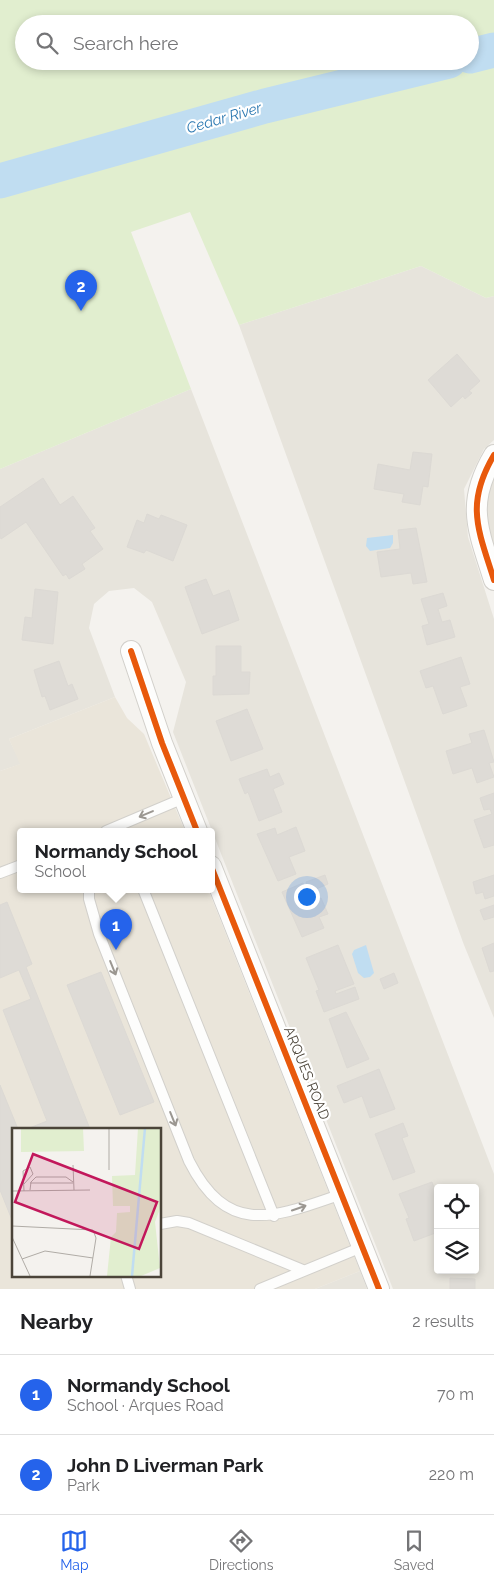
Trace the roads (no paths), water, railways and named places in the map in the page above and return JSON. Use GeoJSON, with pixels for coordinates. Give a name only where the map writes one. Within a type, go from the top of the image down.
{"type":"FeatureCollection","features":[{"type":"Feature","properties":{"kind":"street"},"geometry":{"type":"LineString","coordinates":[[489,463],[478,487],[476,506],[478,530],[494,580]]}},
{"type":"Feature","properties":{"kind":"street"},"geometry":{"type":"LineString","coordinates":[[131,651],[162,743],[196,828]]}},
{"type":"Feature","properties":{"kind":"street","name":"ARQUES ROAD"},"geometry":{"type":"LineString","coordinates":[[215,876],[379,1289]]}},
{"type":"Feature","properties":{"kind":"lane"},"geometry":{"type":"LineString","coordinates":[[116,828],[184,798]]}},
{"type":"Feature","properties":{"kind":"lane"},"geometry":{"type":"LineString","coordinates":[[0,873],[17,866]]}},
{"type":"Feature","properties":{"kind":"lane"},"geometry":{"type":"LineString","coordinates":[[89,893],[99,934],[189,1161],[200,1182],[227,1207],[244,1214],[274,1216],[342,1194]]}},
{"type":"Feature","properties":{"kind":"lane"},"geometry":{"type":"LineString","coordinates":[[145,893],[274,1216]]}},
{"type":"Feature","properties":{"kind":"lane"},"geometry":{"type":"LineString","coordinates":[[161,1224],[177,1221],[189,1223],[303,1270]]}},
{"type":"Feature","properties":{"kind":"lane"},"geometry":{"type":"LineString","coordinates":[[260,1289],[362,1247]]}},
{"type":"Feature","properties":{"kind":"lane"},"geometry":{"type":"LineString","coordinates":[[126,1276],[130,1289]]}},
{"type":"Feature","properties":{"kind":"water"},"geometry":{"type":"Polygon","coordinates":[[[393,535],[393,543],[390,548],[370,551],[366,546],[367,538],[393,535]]]}},
{"type":"Feature","properties":{"kind":"water"},"geometry":{"type":"Polygon","coordinates":[[[366,945],[374,973],[370,977],[364,978],[358,973],[352,954],[354,950],[366,945]]]}},
{"type":"Feature","properties":{"kind":"waterway","name":"Cedar River"},"geometry":{"type":"LineString","coordinates":[[479,54],[494,50]]}},
{"type":"Feature","properties":{"kind":"waterway","name":"Cedar River"},"geometry":{"type":"LineString","coordinates":[[0,181],[265,106],[412,70]]}},
{"type":"Feature","properties":{"kind":"place","name":"John D Liverman Park"},"geometry":{"type":"Point","coordinates":[81,311]}},
{"type":"Feature","properties":{"kind":"place","name":"Normandy School"},"geometry":{"type":"Point","coordinates":[116,950]}}]}
